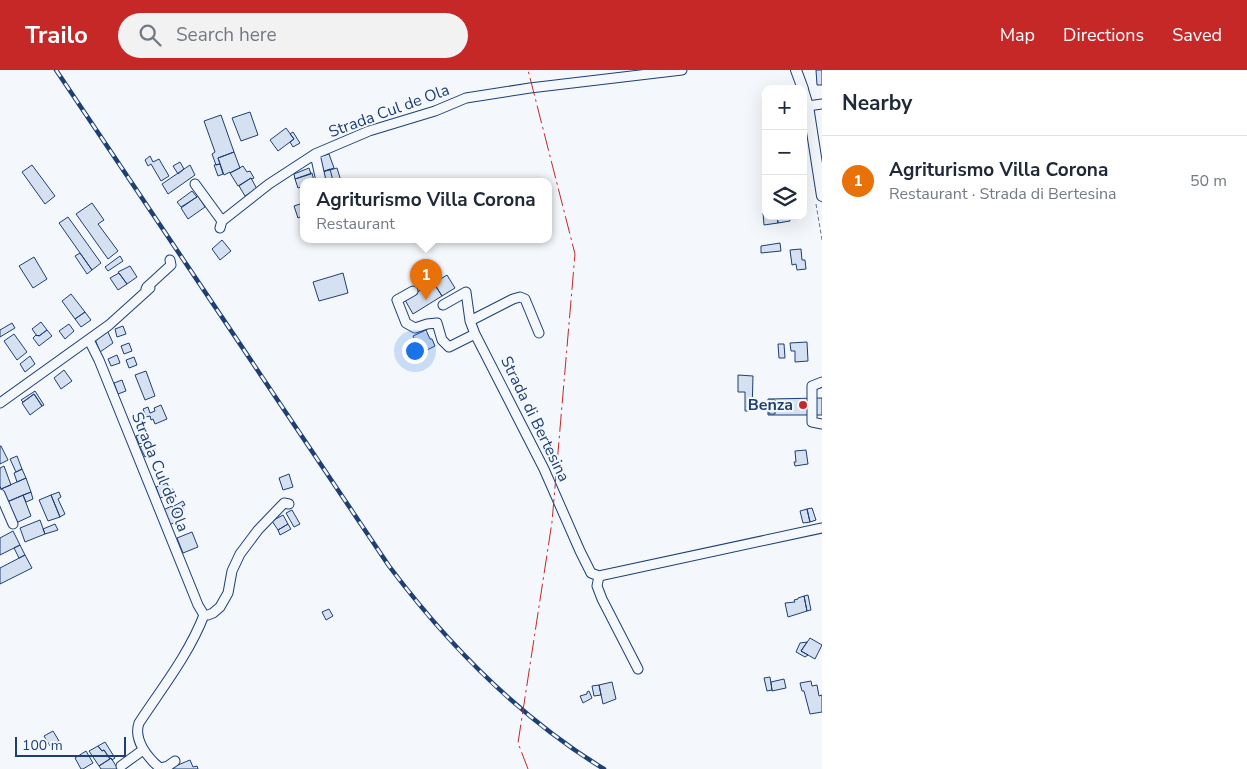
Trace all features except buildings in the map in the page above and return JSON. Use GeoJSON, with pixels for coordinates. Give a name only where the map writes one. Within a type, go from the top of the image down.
{"type":"FeatureCollection","features":[{"type":"Feature","properties":{"kind":"main road"},"geometry":{"type":"LineString","coordinates":[[796,70],[802,85]]}},
{"type":"Feature","properties":{"kind":"main road"},"geometry":{"type":"LineString","coordinates":[[807,103],[822,196]]}},
{"type":"Feature","properties":{"kind":"street","name":"Strada Cul de Ola"},"geometry":{"type":"LineString","coordinates":[[195,184],[221,224],[266,180],[315,154],[368,131],[435,111],[466,98],[530,88],[682,70]]}},
{"type":"Feature","properties":{"kind":"street"},"geometry":{"type":"LineString","coordinates":[[808,106],[822,104]]}},
{"type":"Feature","properties":{"kind":"street","name":"Strada Cul de Ola"},"geometry":{"type":"LineString","coordinates":[[315,154],[320,178]]}},
{"type":"Feature","properties":{"kind":"street"},"geometry":{"type":"LineString","coordinates":[[0,402],[109,324],[147,290],[155,276],[171,265],[170,260]]}},
{"type":"Feature","properties":{"kind":"street"},"geometry":{"type":"LineString","coordinates":[[413,291],[397,300],[406,323],[415,328],[437,323],[442,340],[449,347],[475,334]]}},
{"type":"Feature","properties":{"kind":"street","name":"Strada di Bertesina"},"geometry":{"type":"LineString","coordinates":[[443,305],[466,292],[470,321],[475,334],[544,469],[591,573],[599,576]]}},
{"type":"Feature","properties":{"kind":"street"},"geometry":{"type":"LineString","coordinates":[[470,321],[520,297],[525,299],[539,333]]}},
{"type":"Feature","properties":{"kind":"street","name":"Strada Cul de Ola"},"geometry":{"type":"LineString","coordinates":[[89,340],[198,605],[204,615]]}},
{"type":"Feature","properties":{"kind":"street"},"geometry":{"type":"LineString","coordinates":[[822,382],[812,386],[812,422],[822,424]]}},
{"type":"Feature","properties":{"kind":"street"},"geometry":{"type":"LineString","coordinates":[[0,494],[13,524]]}},
{"type":"Feature","properties":{"kind":"street"},"geometry":{"type":"LineString","coordinates":[[175,761],[168,766],[160,768],[153,762],[143,750],[138,732],[139,723],[190,644],[204,615],[213,613],[220,607],[228,593],[235,564],[251,538],[284,503],[289,504]]}},
{"type":"Feature","properties":{"kind":"street"},"geometry":{"type":"LineString","coordinates":[[638,669],[602,599],[597,586],[599,576],[822,528]]}},
{"type":"Feature","properties":{"kind":"street"},"geometry":{"type":"LineString","coordinates":[[121,766],[143,750]]}},
{"type":"Feature","properties":{"kind":"railway"},"geometry":{"type":"LineString","coordinates":[[56,70],[389,566],[412,596],[461,652],[514,703],[543,727],[604,769]]}},
{"type":"Feature","properties":{"kind":"power"},"geometry":{"type":"LineString","coordinates":[[528,70],[575,254],[552,522],[518,743],[528,769]]}},
{"type":"Feature","properties":{"kind":"place","name":"Agriturismo Villa Corona"},"geometry":{"type":"Point","coordinates":[426,300]}},
{"type":"Feature","properties":{"kind":"place","name":"Benza"},"geometry":{"type":"Point","coordinates":[803,405]}}]}
